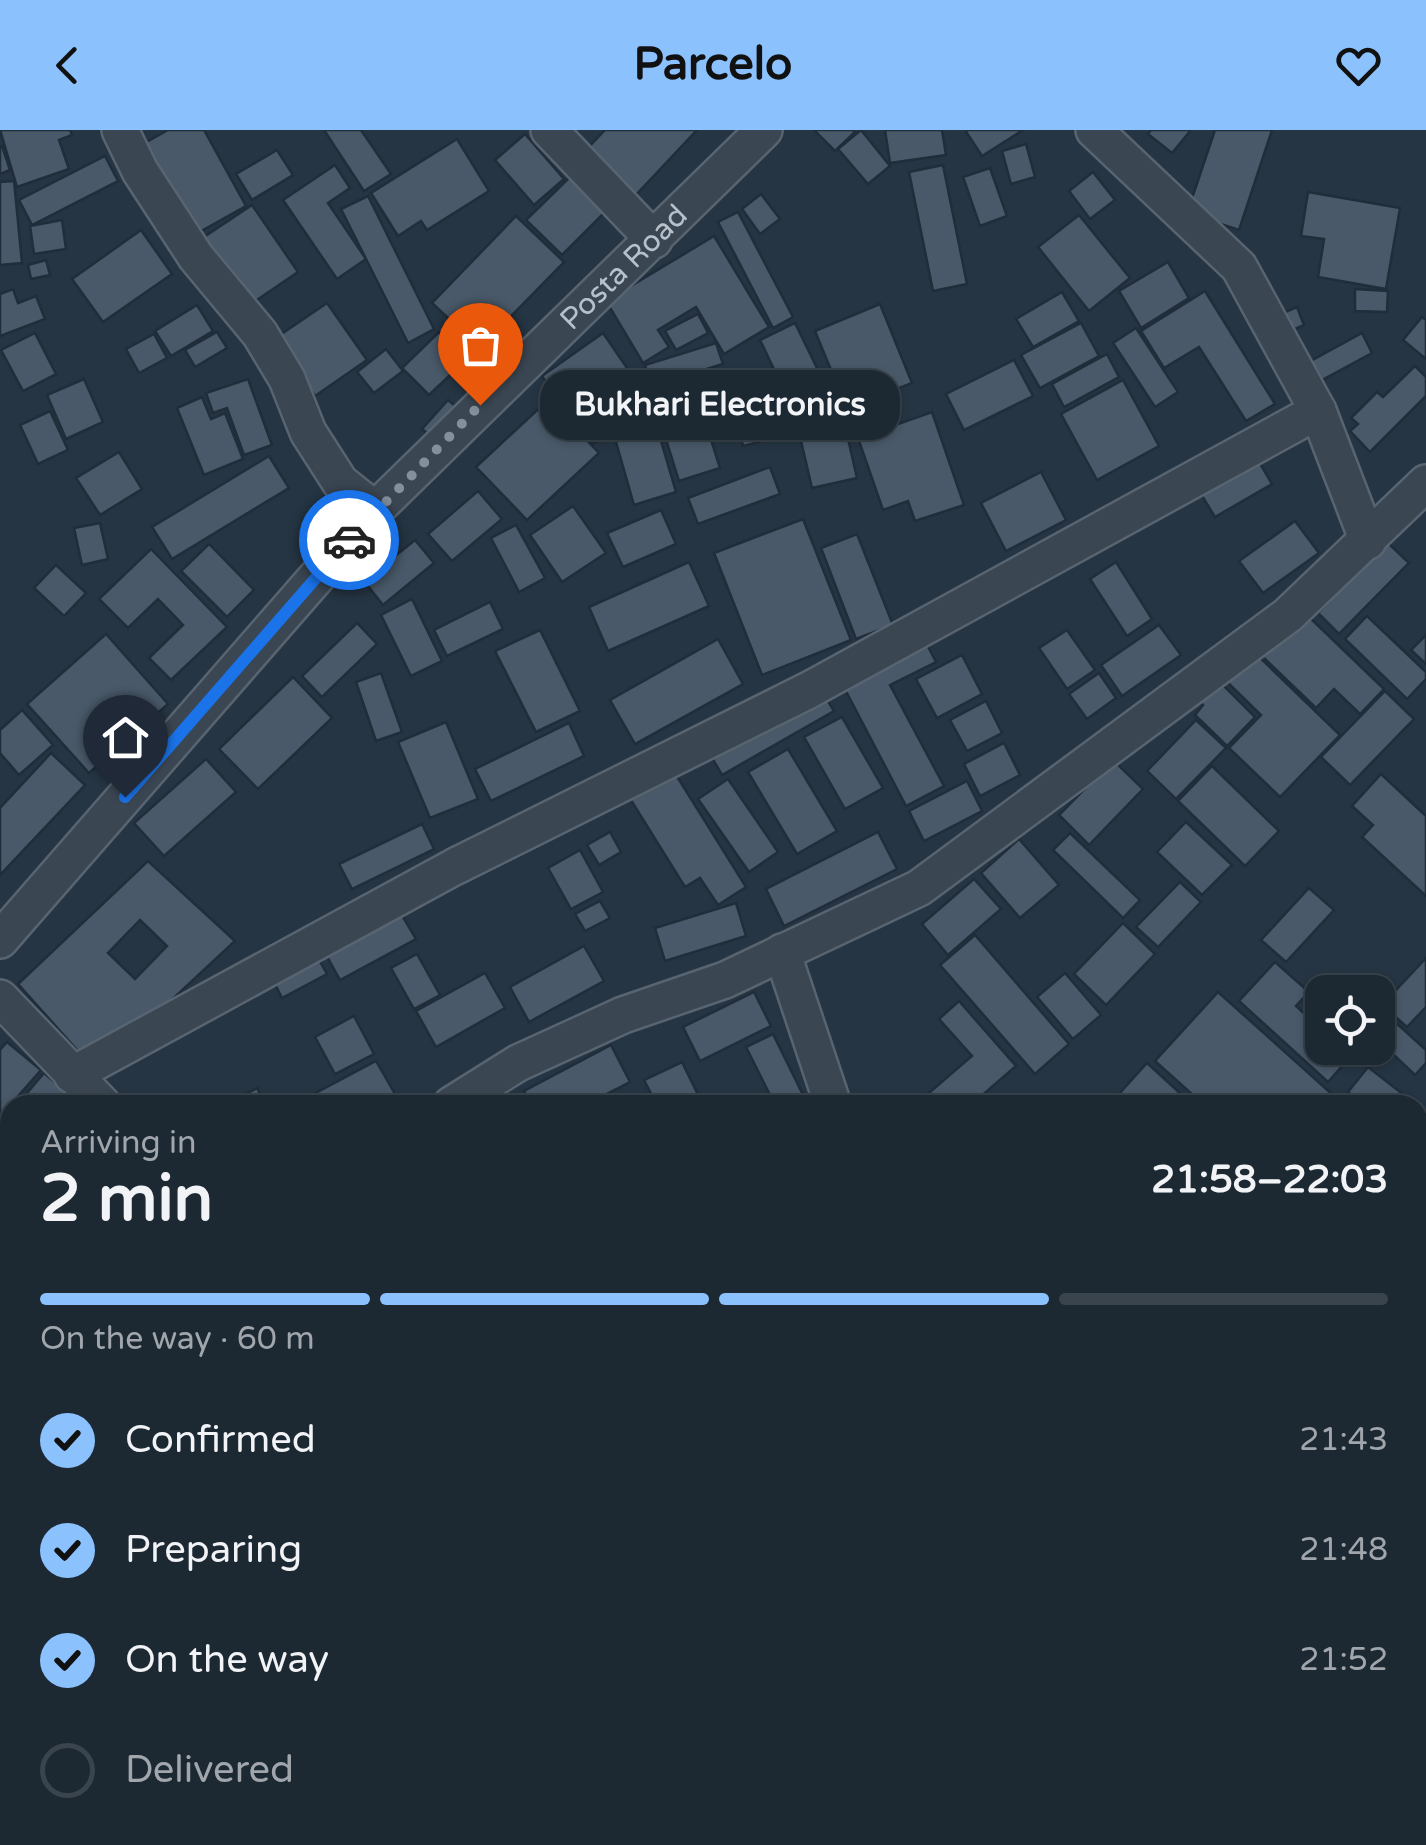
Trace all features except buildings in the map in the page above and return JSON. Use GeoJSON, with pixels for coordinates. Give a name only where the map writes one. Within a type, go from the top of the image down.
{"type":"FeatureCollection","features":[{"type":"Feature","properties":{"kind":"street"},"geometry":{"type":"LineString","coordinates":[[120,130],[140,171],[196,256],[260,334],[287,380],[308,432],[340,482],[375,510]]}},
{"type":"Feature","properties":{"kind":"street"},"geometry":{"type":"LineString","coordinates":[[548,130],[654,240]]}},
{"type":"Feature","properties":{"kind":"street","name":"Posta Road"},"geometry":{"type":"LineString","coordinates":[[0,940],[375,510],[764,130]]}},
{"type":"Feature","properties":{"kind":"street"},"geometry":{"type":"LineString","coordinates":[[1094,130],[1238,267],[1318,412],[1368,541]]}},
{"type":"Feature","properties":{"kind":"street"},"geometry":{"type":"LineString","coordinates":[[72,1074],[454,867],[809,690],[1318,412]]}},
{"type":"Feature","properties":{"kind":"street"},"geometry":{"type":"LineString","coordinates":[[467,1095],[518,1063],[622,1015],[724,980],[918,888],[1288,614],[1426,483]]}},
{"type":"Feature","properties":{"kind":"street"},"geometry":{"type":"LineString","coordinates":[[782,952],[830,1095]]}},
{"type":"Feature","properties":{"kind":"street"},"geometry":{"type":"LineString","coordinates":[[0,998],[92,1095]]}},
{"type":"Feature","properties":{"kind":"way so far"},"geometry":{"type":"LineString","coordinates":[[349,540],[480,405]]}},
{"type":"Feature","properties":{"kind":"place","name":"Bukhari Electronics"},"geometry":{"type":"Point","coordinates":[480,405]}},
{"type":"Feature","properties":{"kind":"route"},"geometry":{"type":"LineString","coordinates":[[125,797],[349,540]]}}]}
